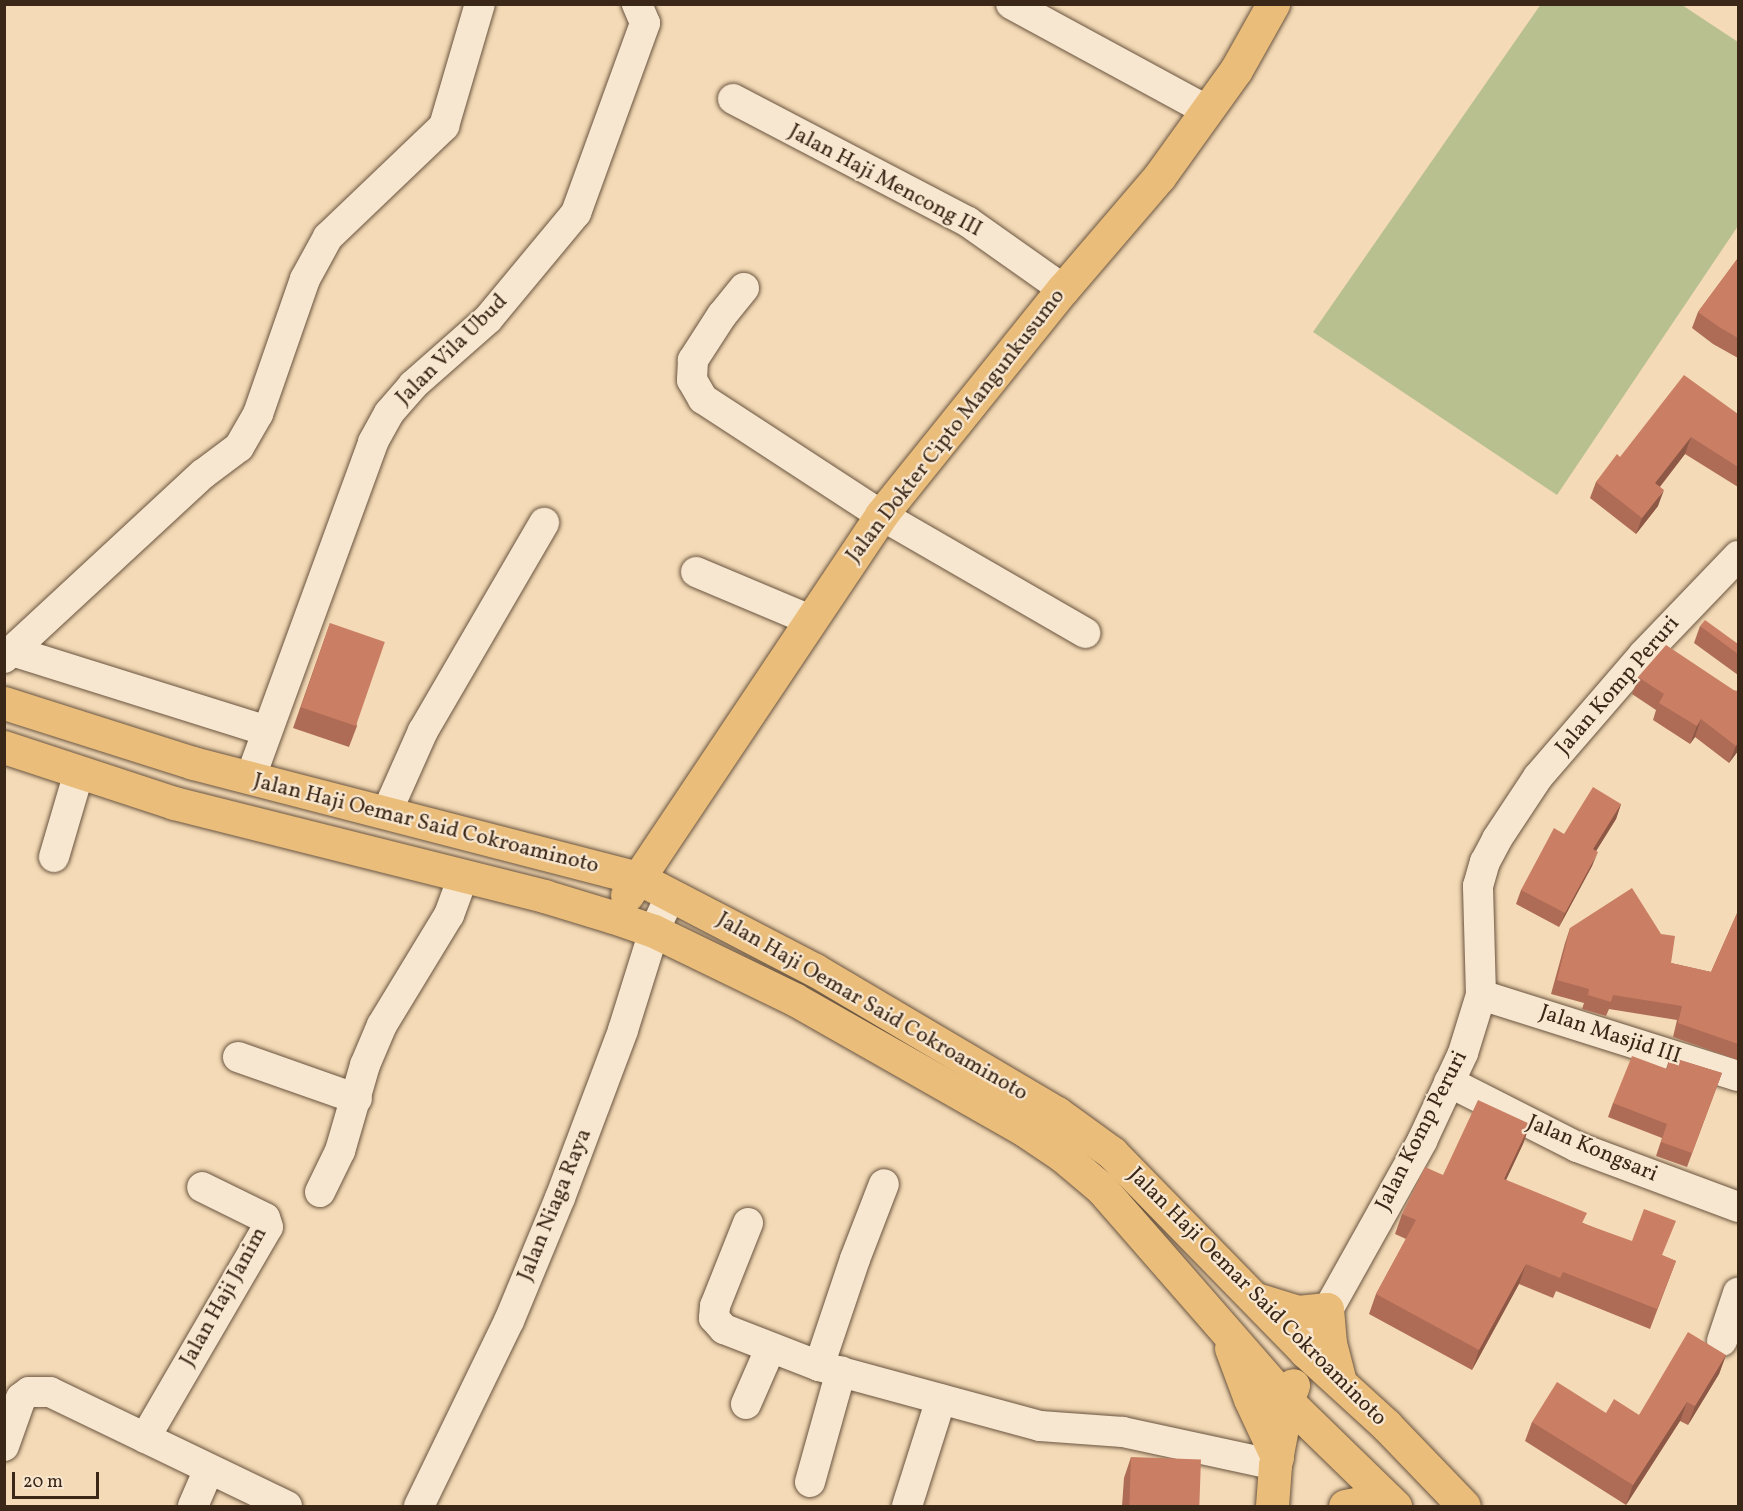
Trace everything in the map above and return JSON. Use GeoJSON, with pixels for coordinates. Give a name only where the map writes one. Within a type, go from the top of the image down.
{"type":"FeatureCollection","features":[{"type":"Feature","properties":{"kind":"main road","name":"Jalan Dokter Cipto Mangunkusumo"},"geometry":{"type":"LineString","coordinates":[[613,917],[880,515],[1063,289],[1159,177],[1236,70],[1273,4]]}},
{"type":"Feature","properties":{"kind":"main road","name":"Jalan Haji Oemar Said Cokroaminoto"},"geometry":{"type":"LineString","coordinates":[[4,703],[250,779],[638,878],[815,970],[1057,1113],[1112,1153],[1305,1351],[1340,1382],[1464,1506]]}},
{"type":"Feature","properties":{"kind":"main road","name":"Jalan Haji Oemar Said Cokroaminoto"},"geometry":{"type":"LineString","coordinates":[[4,747],[174,803],[544,896],[613,917],[654,931],[794,999],[1023,1129],[1063,1156],[1101,1188],[1287,1401],[1390,1502]]}},
{"type":"Feature","properties":{"kind":"main road"},"geometry":{"type":"LineString","coordinates":[[1255,1299],[1298,1312],[1327,1309],[1330,1344],[1340,1382]]}},
{"type":"Feature","properties":{"kind":"main road"},"geometry":{"type":"LineString","coordinates":[[1218,1323],[1276,1461]]}},
{"type":"Feature","properties":{"kind":"main road"},"geometry":{"type":"LineString","coordinates":[[1272,1506],[1276,1461],[1287,1401],[1305,1351]]}},
{"type":"Feature","properties":{"kind":"main road"},"geometry":{"type":"LineString","coordinates":[[1345,1506],[1390,1502]]}},
{"type":"Feature","properties":{"kind":"street"},"geometry":{"type":"LineString","coordinates":[[8,655],[203,474],[239,447],[258,414],[305,279],[328,237],[444,126],[480,4]]}},
{"type":"Feature","properties":{"kind":"street","name":"Jalan Vila Ubud"},"geometry":{"type":"LineString","coordinates":[[250,779],[373,442],[389,413],[413,385],[488,319],[576,213],[645,23],[636,4]]}},
{"type":"Feature","properties":{"kind":"street"},"geometry":{"type":"LineString","coordinates":[[1011,4],[1208,111]]}},
{"type":"Feature","properties":{"kind":"street","name":"Jalan Haji Mencong III"},"geometry":{"type":"LineString","coordinates":[[733,99],[968,222],[1063,289]]}},
{"type":"Feature","properties":{"kind":"street"},"geometry":{"type":"LineString","coordinates":[[744,288],[722,315],[693,360],[692,380],[703,399],[880,515],[1084,633]]}},
{"type":"Feature","properties":{"kind":"street"},"geometry":{"type":"LineString","coordinates":[[386,814],[423,731],[544,523]]}},
{"type":"Feature","properties":{"kind":"street","name":"Jalan Komp Peruri"},"geometry":{"type":"LineString","coordinates":[[1305,1351],[1422,1141],[1463,1053],[1482,995],[1478,886],[1485,862],[1512,815],[1538,777],[1657,639],[1738,556]]}},
{"type":"Feature","properties":{"kind":"street"},"geometry":{"type":"LineString","coordinates":[[696,572],[810,620]]}},
{"type":"Feature","properties":{"kind":"street"},"geometry":{"type":"LineString","coordinates":[[1657,639],[1684,657]]}},
{"type":"Feature","properties":{"kind":"street"},"geometry":{"type":"LineString","coordinates":[[8,655],[267,731]]}},
{"type":"Feature","properties":{"kind":"street"},"geometry":{"type":"LineString","coordinates":[[54,857],[79,772]]}},
{"type":"Feature","properties":{"kind":"street"},"geometry":{"type":"LineString","coordinates":[[320,1192],[340,1151],[357,1099],[365,1065],[382,1025],[449,915],[463,877]]}},
{"type":"Feature","properties":{"kind":"street","name":"Jalan Niaga Raya"},"geometry":{"type":"LineString","coordinates":[[419,1506],[508,1321],[560,1198],[623,1030],[654,931],[671,895]]}},
{"type":"Feature","properties":{"kind":"street","name":"Jalan Masjid III"},"geometry":{"type":"LineString","coordinates":[[1482,995],[1738,1076]]}},
{"type":"Feature","properties":{"kind":"street"},"geometry":{"type":"LineString","coordinates":[[238,1057],[357,1099]]}},
{"type":"Feature","properties":{"kind":"street","name":"Jalan Kongsari"},"geometry":{"type":"LineString","coordinates":[[1449,1082],[1577,1147],[1738,1207]]}},
{"type":"Feature","properties":{"kind":"street"},"geometry":{"type":"LineString","coordinates":[[810,1482],[830,1368],[884,1184]]}},
{"type":"Feature","properties":{"kind":"street","name":"Jalan Haji Janim"},"geometry":{"type":"LineString","coordinates":[[145,1438],[268,1227],[265,1218],[202,1187]]}},
{"type":"Feature","properties":{"kind":"street"},"geometry":{"type":"LineString","coordinates":[[748,1223],[715,1306],[714,1318],[724,1329],[770,1349],[830,1368],[1040,1426],[1122,1432],[1276,1461]]}},
{"type":"Feature","properties":{"kind":"street"},"geometry":{"type":"LineString","coordinates":[[1722,1341],[1738,1293]]}},
{"type":"Feature","properties":{"kind":"street"},"geometry":{"type":"LineString","coordinates":[[746,1404],[770,1349]]}},
{"type":"Feature","properties":{"kind":"street"},"geometry":{"type":"LineString","coordinates":[[4,1446],[21,1398],[29,1392],[38,1391],[61,1397],[287,1506]]}},
{"type":"Feature","properties":{"kind":"street"},"geometry":{"type":"LineString","coordinates":[[907,1506],[941,1399]]}},
{"type":"Feature","properties":{"kind":"street"},"geometry":{"type":"LineString","coordinates":[[193,1506],[209,1468]]}},
{"type":"Feature","properties":{"kind":"green space"},"geometry":{"type":"Polygon","coordinates":[[[1541,4],[1682,5],[1738,42],[1738,226],[1557,495],[1313,332],[1541,4]]]}},
{"type":"Feature","properties":{"kind":"building"},"geometry":{"type":"Polygon","coordinates":[[[1738,258],[1738,338],[1698,312],[1738,258]]]}},
{"type":"Feature","properties":{"kind":"building"},"geometry":{"type":"Polygon","coordinates":[[[1684,375],[1738,414],[1738,467],[1691,437],[1655,483],[1664,490],[1642,518],[1596,482],[1617,454],[1620,457],[1684,375]]]}},
{"type":"Feature","properties":{"kind":"building"},"geometry":{"type":"Polygon","coordinates":[[[1705,620],[1738,644],[1738,654],[1700,626],[1705,620]]]}},
{"type":"Feature","properties":{"kind":"building"},"geometry":{"type":"Polygon","coordinates":[[[330,623],[385,642],[356,726],[301,707],[330,623]]]}},
{"type":"Feature","properties":{"kind":"building"},"geometry":{"type":"Polygon","coordinates":[[[1666,645],[1738,691],[1738,742],[1736,746],[1701,719],[1697,726],[1659,703],[1664,694],[1638,677],[1666,645]]]}},
{"type":"Feature","properties":{"kind":"building"},"geometry":{"type":"Polygon","coordinates":[[[1593,787],[1621,804],[1593,849],[1598,852],[1565,913],[1521,890],[1554,828],[1564,834],[1593,787]]]}},
{"type":"Feature","properties":{"kind":"building"},"geometry":{"type":"Polygon","coordinates":[[[1632,888],[1661,934],[1675,936],[1671,963],[1711,972],[1738,911],[1738,1044],[1678,1023],[1682,1006],[1613,995],[1611,1002],[1588,995],[1589,989],[1557,980],[1570,928],[1632,888]]]}},
{"type":"Feature","properties":{"kind":"building"},"geometry":{"type":"Polygon","coordinates":[[[1632,1056],[1667,1069],[1670,1057],[1722,1073],[1692,1153],[1661,1142],[1667,1124],[1613,1103],[1632,1056]]]}},
{"type":"Feature","properties":{"kind":"building"},"geometry":{"type":"Polygon","coordinates":[[[1478,1100],[1530,1124],[1504,1179],[1587,1213],[1582,1223],[1632,1241],[1644,1209],[1676,1221],[1662,1255],[1676,1261],[1657,1309],[1563,1272],[1560,1278],[1526,1264],[1479,1350],[1376,1294],[1416,1220],[1402,1214],[1425,1167],[1443,1175],[1478,1100]]]}},
{"type":"Feature","properties":{"kind":"building"},"geometry":{"type":"Polygon","coordinates":[[[1688,1332],[1726,1355],[1695,1406],[1687,1402],[1633,1485],[1532,1422],[1557,1382],[1606,1413],[1614,1399],[1639,1415],[1688,1332]]]}},
{"type":"Feature","properties":{"kind":"building"},"geometry":{"type":"Polygon","coordinates":[[[1131,1457],[1201,1459],[1199,1506],[1129,1506],[1131,1457]]]}}]}
